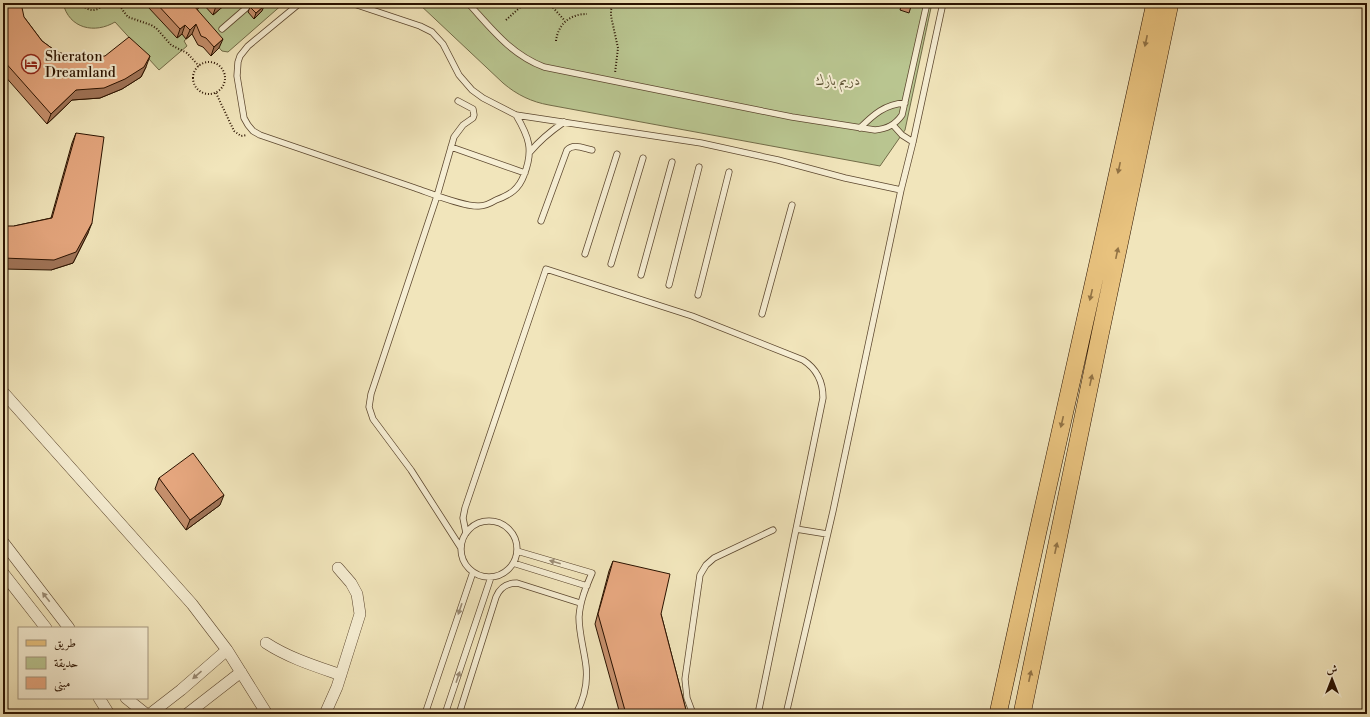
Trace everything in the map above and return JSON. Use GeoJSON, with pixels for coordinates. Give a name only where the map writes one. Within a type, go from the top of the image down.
{"type":"FeatureCollection","features":[{"type":"Feature","properties":{"kind":"main road"},"geometry":{"type":"LineString","coordinates":[[998,714],[1155,3]]}},
{"type":"Feature","properties":{"kind":"main road"},"geometry":{"type":"LineString","coordinates":[[1022,714],[1170,3]]}},
{"type":"Feature","properties":{"kind":"street"},"geometry":{"type":"LineString","coordinates":[[3,392],[178,588],[210,627],[227,650],[267,714]]}},
{"type":"Feature","properties":{"kind":"street"},"geometry":{"type":"LineString","coordinates":[[3,542],[68,627]]}},
{"type":"Feature","properties":{"kind":"street"},"geometry":{"type":"LineString","coordinates":[[325,714],[330,705],[341,675],[359,621],[360,607],[357,594],[338,568]]}},
{"type":"Feature","properties":{"kind":"street"},"geometry":{"type":"LineString","coordinates":[[3,573],[45,627]]}},
{"type":"Feature","properties":{"kind":"street"},"geometry":{"type":"LineString","coordinates":[[266,643],[301,662],[341,675]]}},
{"type":"Feature","properties":{"kind":"street"},"geometry":{"type":"LineString","coordinates":[[150,714],[181,690],[227,650]]}},
{"type":"Feature","properties":{"kind":"street"},"geometry":{"type":"LineString","coordinates":[[187,714],[241,672]]}},
{"type":"Feature","properties":{"kind":"street"},"geometry":{"type":"LineString","coordinates":[[100,699],[109,714]]}},
{"type":"Feature","properties":{"kind":"street"},"geometry":{"type":"LineString","coordinates":[[127,699],[146,714]]}},
{"type":"Feature","properties":{"kind":"lane"},"geometry":{"type":"LineString","coordinates":[[222,29],[252,3]]}},
{"type":"Feature","properties":{"kind":"lane"},"geometry":{"type":"LineString","coordinates":[[300,3],[248,46],[244,50],[238,62],[237,76],[244,118],[253,131],[260,135],[437,196],[473,206],[486,205],[514,191],[521,183],[525,173],[530,152],[527,135],[516,115]]}},
{"type":"Feature","properties":{"kind":"lane"},"geometry":{"type":"LineString","coordinates":[[351,3],[420,26],[432,32],[443,44],[459,75],[472,90],[483,98],[516,115],[701,143],[900,190]]}},
{"type":"Feature","properties":{"kind":"lane"},"geometry":{"type":"LineString","coordinates":[[468,3],[507,45],[524,58],[534,63],[554,69],[792,117],[875,130],[882,130],[893,125],[902,115],[927,3]]}},
{"type":"Feature","properties":{"kind":"lane"},"geometry":{"type":"LineString","coordinates":[[786,714],[827,534],[900,190],[914,142],[943,3]]}},
{"type":"Feature","properties":{"kind":"lane"},"geometry":{"type":"LineString","coordinates":[[458,101],[473,109],[474,118],[458,131],[454,137],[437,196],[371,394],[369,407],[370,413],[376,424],[427,493],[461,548]]}},
{"type":"Feature","properties":{"kind":"lane"},"geometry":{"type":"LineString","coordinates":[[860,128],[868,119],[883,108],[905,103]]}},
{"type":"Feature","properties":{"kind":"lane"},"geometry":{"type":"LineString","coordinates":[[530,152],[551,130],[564,122]]}},
{"type":"Feature","properties":{"kind":"lane"},"geometry":{"type":"LineString","coordinates":[[893,125],[902,135],[914,142]]}},
{"type":"Feature","properties":{"kind":"lane"},"geometry":{"type":"LineString","coordinates":[[541,221],[566,150],[573,146],[592,150]]}},
{"type":"Feature","properties":{"kind":"lane"},"geometry":{"type":"LineString","coordinates":[[451,147],[525,173]]}},
{"type":"Feature","properties":{"kind":"lane"},"geometry":{"type":"LineString","coordinates":[[585,254],[617,154]]}},
{"type":"Feature","properties":{"kind":"lane"},"geometry":{"type":"LineString","coordinates":[[611,264],[643,158]]}},
{"type":"Feature","properties":{"kind":"lane"},"geometry":{"type":"LineString","coordinates":[[641,275],[672,162]]}},
{"type":"Feature","properties":{"kind":"lane"},"geometry":{"type":"LineString","coordinates":[[669,285],[699,167]]}},
{"type":"Feature","properties":{"kind":"lane"},"geometry":{"type":"LineString","coordinates":[[698,294],[729,172]]}},
{"type":"Feature","properties":{"kind":"lane"},"geometry":{"type":"LineString","coordinates":[[762,314],[792,205]]}},
{"type":"Feature","properties":{"kind":"lane"},"geometry":{"type":"LineString","coordinates":[[466,533],[463,518],[465,508],[546,269],[692,316],[803,360],[815,370],[822,383],[823,398],[758,714]]}},
{"type":"Feature","properties":{"kind":"lane"},"geometry":{"type":"LineString","coordinates":[[486,521],[498,523],[508,529],[516,543],[517,551],[513,563],[507,570],[491,577],[479,575],[473,572],[466,566],[462,557],[462,541],[466,533],[471,528],[486,521]]}},
{"type":"Feature","properties":{"kind":"lane"},"geometry":{"type":"LineString","coordinates":[[796,529],[827,534]]}},
{"type":"Feature","properties":{"kind":"lane"},"geometry":{"type":"LineString","coordinates":[[693,714],[687,698],[686,680],[700,575],[706,565],[714,558],[773,530]]}},
{"type":"Feature","properties":{"kind":"lane"},"geometry":{"type":"LineString","coordinates":[[517,551],[592,573],[580,603],[579,628],[586,667],[586,677],[583,697],[576,714]]}},
{"type":"Feature","properties":{"kind":"lane"},"geometry":{"type":"LineString","coordinates":[[513,563],[587,586]]}},
{"type":"Feature","properties":{"kind":"lane"},"geometry":{"type":"LineString","coordinates":[[425,714],[473,572]]}},
{"type":"Feature","properties":{"kind":"lane"},"geometry":{"type":"LineString","coordinates":[[445,714],[491,577]]}},
{"type":"Feature","properties":{"kind":"lane"},"geometry":{"type":"LineString","coordinates":[[459,714],[496,597],[503,587],[508,584],[518,583],[580,603]]}},
{"type":"Feature","properties":{"kind":"path"},"geometry":{"type":"LineString","coordinates":[[81,3],[85,8],[93,10],[101,8],[104,3]]}},
{"type":"Feature","properties":{"kind":"path"},"geometry":{"type":"LineString","coordinates":[[118,3],[128,17],[156,28],[174,47],[187,53],[199,66]]}},
{"type":"Feature","properties":{"kind":"path"},"geometry":{"type":"LineString","coordinates":[[506,20],[525,3]]}},
{"type":"Feature","properties":{"kind":"path"},"geometry":{"type":"LineString","coordinates":[[549,3],[565,21]]}},
{"type":"Feature","properties":{"kind":"path"},"geometry":{"type":"LineString","coordinates":[[554,3],[554,8]]}},
{"type":"Feature","properties":{"kind":"path"},"geometry":{"type":"LineString","coordinates":[[612,4],[611,16],[618,48],[614,80]]}},
{"type":"Feature","properties":{"kind":"path"},"geometry":{"type":"LineString","coordinates":[[556,41],[558,30],[565,21],[576,15],[587,14]]}},
{"type":"Feature","properties":{"kind":"path"},"geometry":{"type":"LineString","coordinates":[[213,63],[224,72],[225,82],[216,93],[211,94],[202,92],[195,85],[194,75],[199,66],[213,63]]}},
{"type":"Feature","properties":{"kind":"path"},"geometry":{"type":"LineString","coordinates":[[216,93],[234,131],[241,136],[246,136],[253,131]]}},
{"type":"Feature","properties":{"kind":"green space"},"geometry":{"type":"Polygon","coordinates":[[[63,3],[284,3],[228,52],[222,51],[200,27],[184,41],[187,46],[159,70],[115,22],[99,28],[84,27],[71,19],[66,12],[63,3]]]}},
{"type":"Feature","properties":{"kind":"green space","name":"دريم بارك"},"geometry":{"type":"Polygon","coordinates":[[[418,3],[932,3],[905,130],[880,166],[537,102],[519,94],[503,83],[418,3]]]}},
{"type":"Feature","properties":{"kind":"building","name":"Sheraton Dreamland"},"geometry":{"type":"Polygon","coordinates":[[[3,3],[21,3],[24,17],[42,41],[57,52],[79,58],[105,56],[129,37],[150,56],[144,67],[125,79],[104,88],[76,90],[51,114],[3,60],[3,3]]]}},
{"type":"Feature","properties":{"kind":"building"},"geometry":{"type":"Polygon","coordinates":[[[156,3],[197,3],[194,6],[223,39],[214,47],[206,38],[201,36],[196,24],[190,30],[185,25],[180,29],[156,3]]]}},
{"type":"Feature","properties":{"kind":"building"},"geometry":{"type":"Polygon","coordinates":[[[213,3],[220,3],[216,6],[213,3]]]}},
{"type":"Feature","properties":{"kind":"building"},"geometry":{"type":"Polygon","coordinates":[[[254,3],[262,3],[264,6],[256,13],[250,7],[254,3]]]}},
{"type":"Feature","properties":{"kind":"building"},"geometry":{"type":"Polygon","coordinates":[[[902,3],[912,3],[911,7],[902,5],[902,3]]]}},
{"type":"Feature","properties":{"kind":"building"},"geometry":{"type":"Polygon","coordinates":[[[76,133],[104,137],[92,223],[76,252],[54,260],[3,258],[3,226],[14,226],[52,218],[76,133]]]}},
{"type":"Feature","properties":{"kind":"building"},"geometry":{"type":"Polygon","coordinates":[[[193,453],[224,495],[190,520],[159,478],[193,453]]]}},
{"type":"Feature","properties":{"kind":"building"},"geometry":{"type":"Polygon","coordinates":[[[613,561],[670,574],[661,614],[687,714],[626,714],[598,614],[613,561]]]}},
{"type":"Feature","properties":{"kind":"place","name":"Sheraton Dreamland"},"geometry":{"type":"Point","coordinates":[31,64]}}]}
